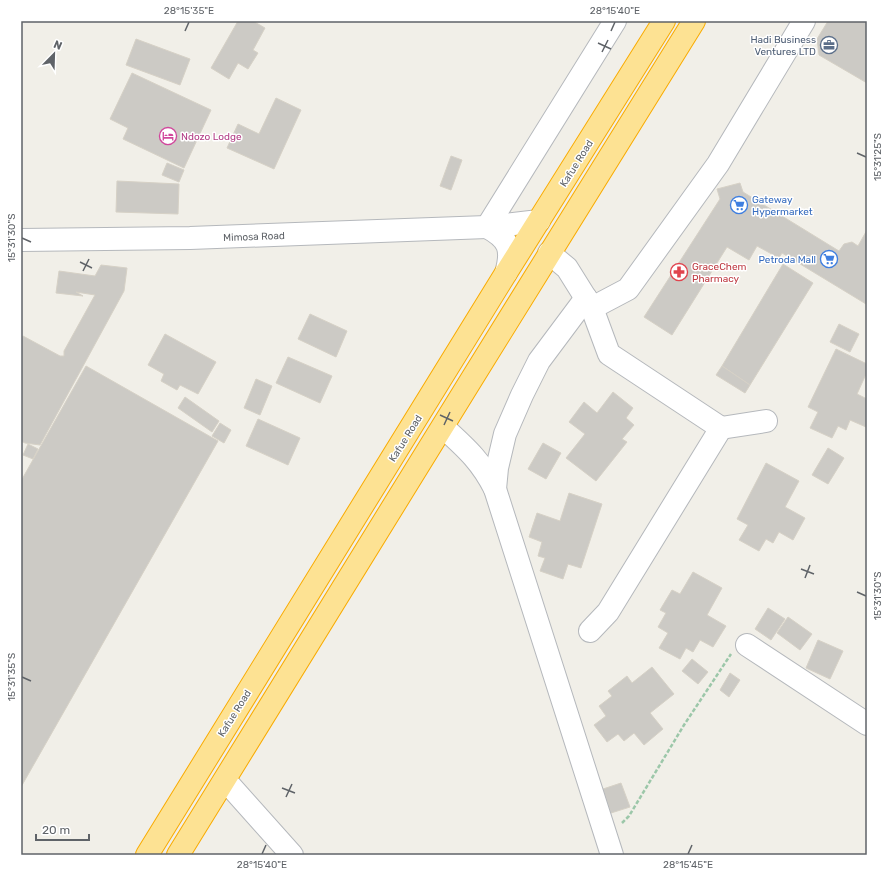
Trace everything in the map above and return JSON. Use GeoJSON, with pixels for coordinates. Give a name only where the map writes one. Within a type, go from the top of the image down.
{"type":"FeatureCollection","features":[{"type":"Feature","properties":{"kind":"highway","name":"Kafue Road"},"geometry":{"type":"LineString","coordinates":[[146,855],[506,273],[664,21]]}},
{"type":"Feature","properties":{"kind":"highway"},"geometry":{"type":"LineString","coordinates":[[178,855],[443,427],[549,252],[694,21]]}},
{"type":"Feature","properties":{"kind":"street"},"geometry":{"type":"LineString","coordinates":[[506,273],[510,259],[508,245],[499,234],[487,227],[615,21]]}},
{"type":"Feature","properties":{"kind":"street"},"geometry":{"type":"LineString","coordinates":[[495,489],[497,468],[505,434],[539,361],[589,303],[628,289],[718,164],[804,21]]}},
{"type":"Feature","properties":{"kind":"street","name":"Mimosa Road"},"geometry":{"type":"LineString","coordinates":[[21,240],[198,238],[487,227],[539,221]]}},
{"type":"Feature","properties":{"kind":"street"},"geometry":{"type":"LineString","coordinates":[[549,252],[567,268],[589,303],[609,354],[721,428],[766,421]]}},
{"type":"Feature","properties":{"kind":"street"},"geometry":{"type":"LineString","coordinates":[[443,427],[471,452],[479,462],[495,489],[612,855]]}},
{"type":"Feature","properties":{"kind":"street"},"geometry":{"type":"LineString","coordinates":[[590,630],[608,612],[721,428]]}},
{"type":"Feature","properties":{"kind":"street"},"geometry":{"type":"LineString","coordinates":[[746,645],[867,724]]}},
{"type":"Feature","properties":{"kind":"street"},"geometry":{"type":"LineString","coordinates":[[225,780],[292,855]]}},
{"type":"Feature","properties":{"kind":"path"},"geometry":{"type":"LineString","coordinates":[[604,830],[617,828],[629,816],[684,725],[735,648],[741,643],[746,645]]}},
{"type":"Feature","properties":{"kind":"building"},"geometry":{"type":"Polygon","coordinates":[[[238,21],[253,21],[265,28],[253,50],[258,53],[248,69],[238,63],[229,79],[211,68],[238,21]]]}},
{"type":"Feature","properties":{"kind":"building"},"geometry":{"type":"Polygon","coordinates":[[[828,21],[867,21],[867,83],[819,55],[817,39],[828,21]]]}},
{"type":"Feature","properties":{"kind":"building"},"geometry":{"type":"Polygon","coordinates":[[[136,39],[190,59],[180,85],[126,65],[136,39]]]}},
{"type":"Feature","properties":{"kind":"building"},"geometry":{"type":"Polygon","coordinates":[[[132,73],[211,110],[184,168],[123,139],[128,128],[110,119],[132,73]]]}},
{"type":"Feature","properties":{"kind":"building"},"geometry":{"type":"Polygon","coordinates":[[[276,98],[301,110],[274,169],[227,148],[238,124],[259,134],[276,98]]]}},
{"type":"Feature","properties":{"kind":"building"},"geometry":{"type":"Polygon","coordinates":[[[451,156],[462,160],[451,190],[440,186],[451,156]]]}},
{"type":"Feature","properties":{"kind":"building"},"geometry":{"type":"Polygon","coordinates":[[[167,163],[184,170],[179,182],[162,175],[167,163]]]}},
{"type":"Feature","properties":{"kind":"building"},"geometry":{"type":"Polygon","coordinates":[[[117,181],[179,184],[178,214],[116,212],[117,181]]]}},
{"type":"Feature","properties":{"kind":"building","name":"Petroda Mall"},"geometry":{"type":"Polygon","coordinates":[[[740,183],[743,192],[839,251],[844,244],[852,242],[858,246],[867,230],[866,304],[782,253],[779,258],[757,246],[749,260],[727,247],[672,335],[644,317],[720,199],[717,189],[740,183]]]}},
{"type":"Feature","properties":{"kind":"building"},"geometry":{"type":"Polygon","coordinates":[[[783,264],[813,283],[750,385],[722,366],[783,264]]]}},
{"type":"Feature","properties":{"kind":"building"},"geometry":{"type":"Polygon","coordinates":[[[101,265],[127,268],[124,291],[40,445],[25,443],[21,441],[21,340],[23,336],[60,356],[64,356],[64,351],[95,295],[76,292],[83,296],[56,293],[59,271],[95,276],[101,265]]]}},
{"type":"Feature","properties":{"kind":"building"},"geometry":{"type":"Polygon","coordinates":[[[310,314],[347,331],[336,357],[298,339],[310,314]]]}},
{"type":"Feature","properties":{"kind":"building"},"geometry":{"type":"Polygon","coordinates":[[[839,324],[859,334],[850,352],[830,342],[839,324]]]}},
{"type":"Feature","properties":{"kind":"building"},"geometry":{"type":"Polygon","coordinates":[[[165,334],[216,362],[198,394],[180,385],[177,390],[161,381],[164,374],[148,365],[165,334]]]}},
{"type":"Feature","properties":{"kind":"building"},"geometry":{"type":"Polygon","coordinates":[[[836,349],[867,364],[867,372],[857,394],[867,399],[867,425],[866,427],[850,420],[846,430],[838,426],[832,438],[810,428],[818,412],[808,407],[836,349]]]}},
{"type":"Feature","properties":{"kind":"building"},"geometry":{"type":"Polygon","coordinates":[[[288,357],[332,376],[320,403],[276,383],[288,357]]]}},
{"type":"Feature","properties":{"kind":"building"},"geometry":{"type":"Polygon","coordinates":[[[86,366],[218,441],[21,787],[21,481],[86,366]]]}},
{"type":"Feature","properties":{"kind":"building"},"geometry":{"type":"Polygon","coordinates":[[[722,366],[750,385],[745,393],[716,375],[722,366]]]}},
{"type":"Feature","properties":{"kind":"building"},"geometry":{"type":"Polygon","coordinates":[[[256,379],[272,386],[260,415],[244,408],[256,379]]]}},
{"type":"Feature","properties":{"kind":"building"},"geometry":{"type":"Polygon","coordinates":[[[613,392],[633,408],[626,418],[634,425],[622,439],[627,442],[596,481],[566,458],[585,434],[569,422],[584,402],[597,413],[613,392]]]}},
{"type":"Feature","properties":{"kind":"building"},"geometry":{"type":"Polygon","coordinates":[[[185,397],[219,421],[212,432],[178,408],[185,397]]]}},
{"type":"Feature","properties":{"kind":"building"},"geometry":{"type":"Polygon","coordinates":[[[258,419],[300,438],[288,465],[246,446],[258,419]]]}},
{"type":"Feature","properties":{"kind":"building"},"geometry":{"type":"Polygon","coordinates":[[[220,423],[231,430],[224,443],[212,436],[220,423]]]}},
{"type":"Feature","properties":{"kind":"building"},"geometry":{"type":"Polygon","coordinates":[[[543,443],[561,453],[546,479],[528,469],[543,443]]]}},
{"type":"Feature","properties":{"kind":"building"},"geometry":{"type":"Polygon","coordinates":[[[28,444],[38,449],[33,459],[23,455],[28,444]]]}},
{"type":"Feature","properties":{"kind":"building"},"geometry":{"type":"Polygon","coordinates":[[[828,448],[844,458],[828,484],[812,475],[828,448]]]}},
{"type":"Feature","properties":{"kind":"building"},"geometry":{"type":"Polygon","coordinates":[[[766,463],[799,481],[785,507],[805,518],[793,540],[779,532],[773,543],[766,539],[759,551],[739,540],[748,525],[737,519],[766,463]]]}},
{"type":"Feature","properties":{"kind":"building"},"geometry":{"type":"Polygon","coordinates":[[[569,493],[602,504],[581,568],[568,564],[563,579],[540,571],[545,558],[538,556],[542,542],[529,537],[537,513],[560,521],[569,493]]]}},
{"type":"Feature","properties":{"kind":"building"},"geometry":{"type":"Polygon","coordinates":[[[693,572],[722,588],[707,615],[726,626],[713,647],[700,640],[693,652],[686,648],[680,659],[659,648],[668,633],[658,627],[666,613],[660,610],[672,590],[680,594],[693,572]]]}},
{"type":"Feature","properties":{"kind":"building"},"geometry":{"type":"Polygon","coordinates":[[[768,608],[785,619],[771,640],[755,629],[768,608]]]}},
{"type":"Feature","properties":{"kind":"building"},"geometry":{"type":"Polygon","coordinates":[[[788,617],[812,634],[800,650],[777,633],[788,617]]]}},
{"type":"Feature","properties":{"kind":"building"},"geometry":{"type":"Polygon","coordinates":[[[818,640],[843,651],[830,679],[806,668],[818,640]]]}},
{"type":"Feature","properties":{"kind":"building"},"geometry":{"type":"Polygon","coordinates":[[[692,659],[708,672],[698,684],[682,671],[692,659]]]}},
{"type":"Feature","properties":{"kind":"building"},"geometry":{"type":"Polygon","coordinates":[[[652,667],[674,694],[650,713],[663,729],[644,745],[634,733],[624,741],[618,734],[607,742],[594,725],[606,716],[599,706],[612,696],[608,691],[627,676],[632,683],[652,667]]]}},
{"type":"Feature","properties":{"kind":"building"},"geometry":{"type":"Polygon","coordinates":[[[730,673],[740,680],[729,697],[720,690],[730,673]]]}},
{"type":"Feature","properties":{"kind":"building"},"geometry":{"type":"Polygon","coordinates":[[[621,783],[630,807],[611,813],[603,789],[621,783]]]}},
{"type":"Feature","properties":{"kind":"place","name":"Hadi Business Ventures LTD"},"geometry":{"type":"Point","coordinates":[829,45]}},
{"type":"Feature","properties":{"kind":"place","name":"Ndozo Lodge"},"geometry":{"type":"Point","coordinates":[168,136]}},
{"type":"Feature","properties":{"kind":"place","name":"Gateway Hypermarket"},"geometry":{"type":"Point","coordinates":[739,205]}},
{"type":"Feature","properties":{"kind":"place","name":"Petroda Mall"},"geometry":{"type":"Point","coordinates":[829,259]}},
{"type":"Feature","properties":{"kind":"place","name":"GraceChem Pharmacy"},"geometry":{"type":"Point","coordinates":[679,272]}}]}
